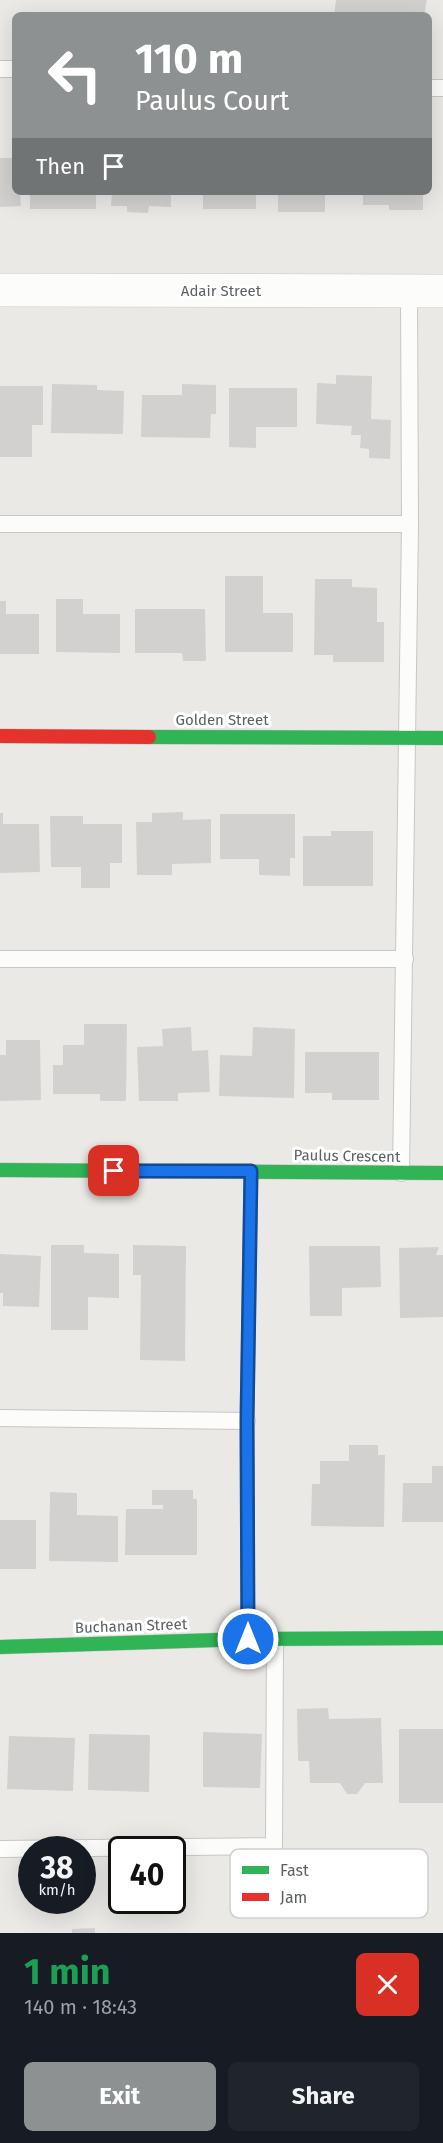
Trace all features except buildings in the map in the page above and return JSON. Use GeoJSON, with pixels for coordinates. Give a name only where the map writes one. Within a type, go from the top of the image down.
{"type":"FeatureCollection","features":[{"type":"Feature","properties":{"kind":"street","name":"Adair Street"},"geometry":{"type":"LineString","coordinates":[[0,290],[443,291]]}},
{"type":"Feature","properties":{"kind":"street","name":"Golden Street"},"geometry":{"type":"LineString","coordinates":[[0,736],[443,738]]}},
{"type":"Feature","properties":{"kind":"street","name":"Paulus Crescent"},"geometry":{"type":"LineString","coordinates":[[0,1170],[443,1173]]}},
{"type":"Feature","properties":{"kind":"street"},"geometry":{"type":"LineString","coordinates":[[248,1639],[247,1421],[251,1171]]}},
{"type":"Feature","properties":{"kind":"street","name":"Buchanan Street"},"geometry":{"type":"LineString","coordinates":[[0,1647],[248,1639],[443,1638]]}},
{"type":"Feature","properties":{"kind":"lane"},"geometry":{"type":"LineString","coordinates":[[402,1173],[410,524],[409,291]]}},
{"type":"Feature","properties":{"kind":"lane"},"geometry":{"type":"LineString","coordinates":[[0,524],[410,524]]}},
{"type":"Feature","properties":{"kind":"lane"},"geometry":{"type":"LineString","coordinates":[[0,959],[405,959]]}},
{"type":"Feature","properties":{"kind":"lane"},"geometry":{"type":"LineString","coordinates":[[0,1418],[247,1421]]}},
{"type":"Feature","properties":{"kind":"lane"},"geometry":{"type":"LineString","coordinates":[[0,1849],[273,1846],[275,1639]]}},
{"type":"Feature","properties":{"kind":"traffic: fast"},"geometry":{"type":"LineString","coordinates":[[149,737],[443,738]]}},
{"type":"Feature","properties":{"kind":"traffic: fast"},"geometry":{"type":"LineString","coordinates":[[0,1170],[443,1173]]}},
{"type":"Feature","properties":{"kind":"traffic: fast"},"geometry":{"type":"LineString","coordinates":[[248,1639],[247,1421],[251,1171]]}},
{"type":"Feature","properties":{"kind":"traffic: fast"},"geometry":{"type":"LineString","coordinates":[[0,1647],[248,1639],[443,1638]]}},
{"type":"Feature","properties":{"kind":"traffic: jam"},"geometry":{"type":"LineString","coordinates":[[0,736],[149,737]]}},
{"type":"Feature","properties":{"kind":"route"},"geometry":{"type":"LineString","coordinates":[[114,1171],[251,1171],[247,1421],[248,1639]]}}]}
